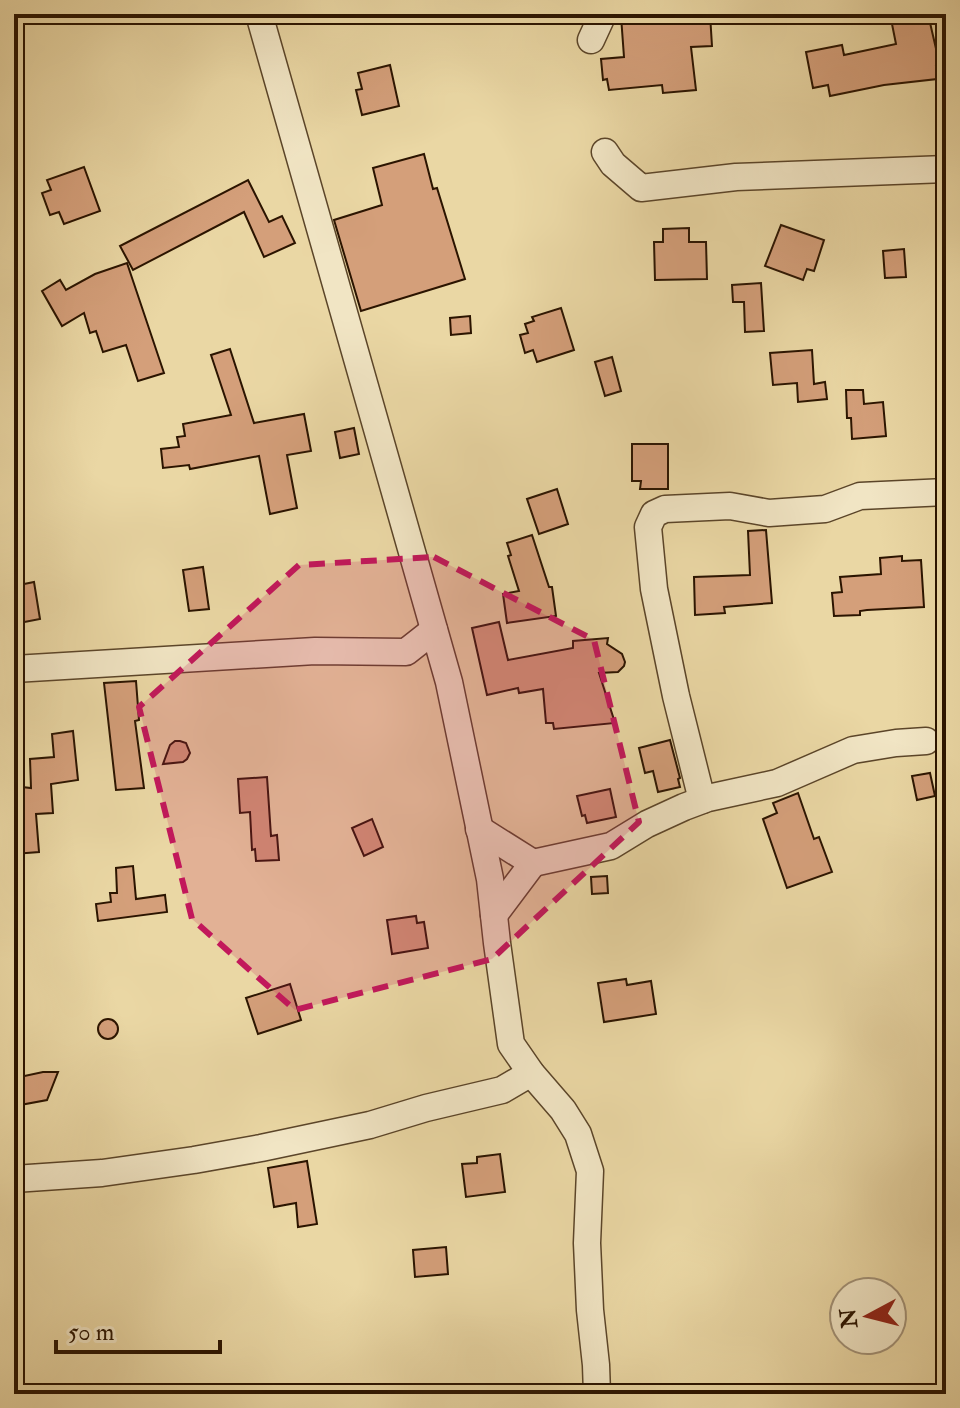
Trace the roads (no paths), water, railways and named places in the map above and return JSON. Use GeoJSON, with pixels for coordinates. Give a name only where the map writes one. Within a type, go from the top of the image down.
{"type":"FeatureCollection","features":[{"type":"Feature","properties":{"kind":"street"},"geometry":{"type":"LineString","coordinates":[[259,14],[449,682],[490,879],[511,1044],[578,1134],[590,1171],[587,1243],[597,1394]]}},
{"type":"Feature","properties":{"kind":"street"},"geometry":{"type":"LineString","coordinates":[[591,40],[603,14]]}},
{"type":"Feature","properties":{"kind":"street"},"geometry":{"type":"LineString","coordinates":[[605,152],[613,164],[641,188],[736,177],[946,169]]}},
{"type":"Feature","properties":{"kind":"street"},"geometry":{"type":"LineString","coordinates":[[702,800],[654,589],[648,527],[654,514],[665,509],[730,506],[769,513],[825,509],[860,496],[946,492]]}},
{"type":"Feature","properties":{"kind":"street"},"geometry":{"type":"LineString","coordinates":[[14,669],[315,651],[406,652],[434,630]]}},
{"type":"Feature","properties":{"kind":"street"},"geometry":{"type":"LineString","coordinates":[[494,915],[533,863],[611,846],[647,824],[702,800],[777,783],[853,750],[926,741]]}},
{"type":"Feature","properties":{"kind":"street"},"geometry":{"type":"LineString","coordinates":[[479,829],[533,863]]}},
{"type":"Feature","properties":{"kind":"street"},"geometry":{"type":"LineString","coordinates":[[14,1179],[102,1173],[261,1148],[370,1125],[502,1090],[531,1073]]}}]}
